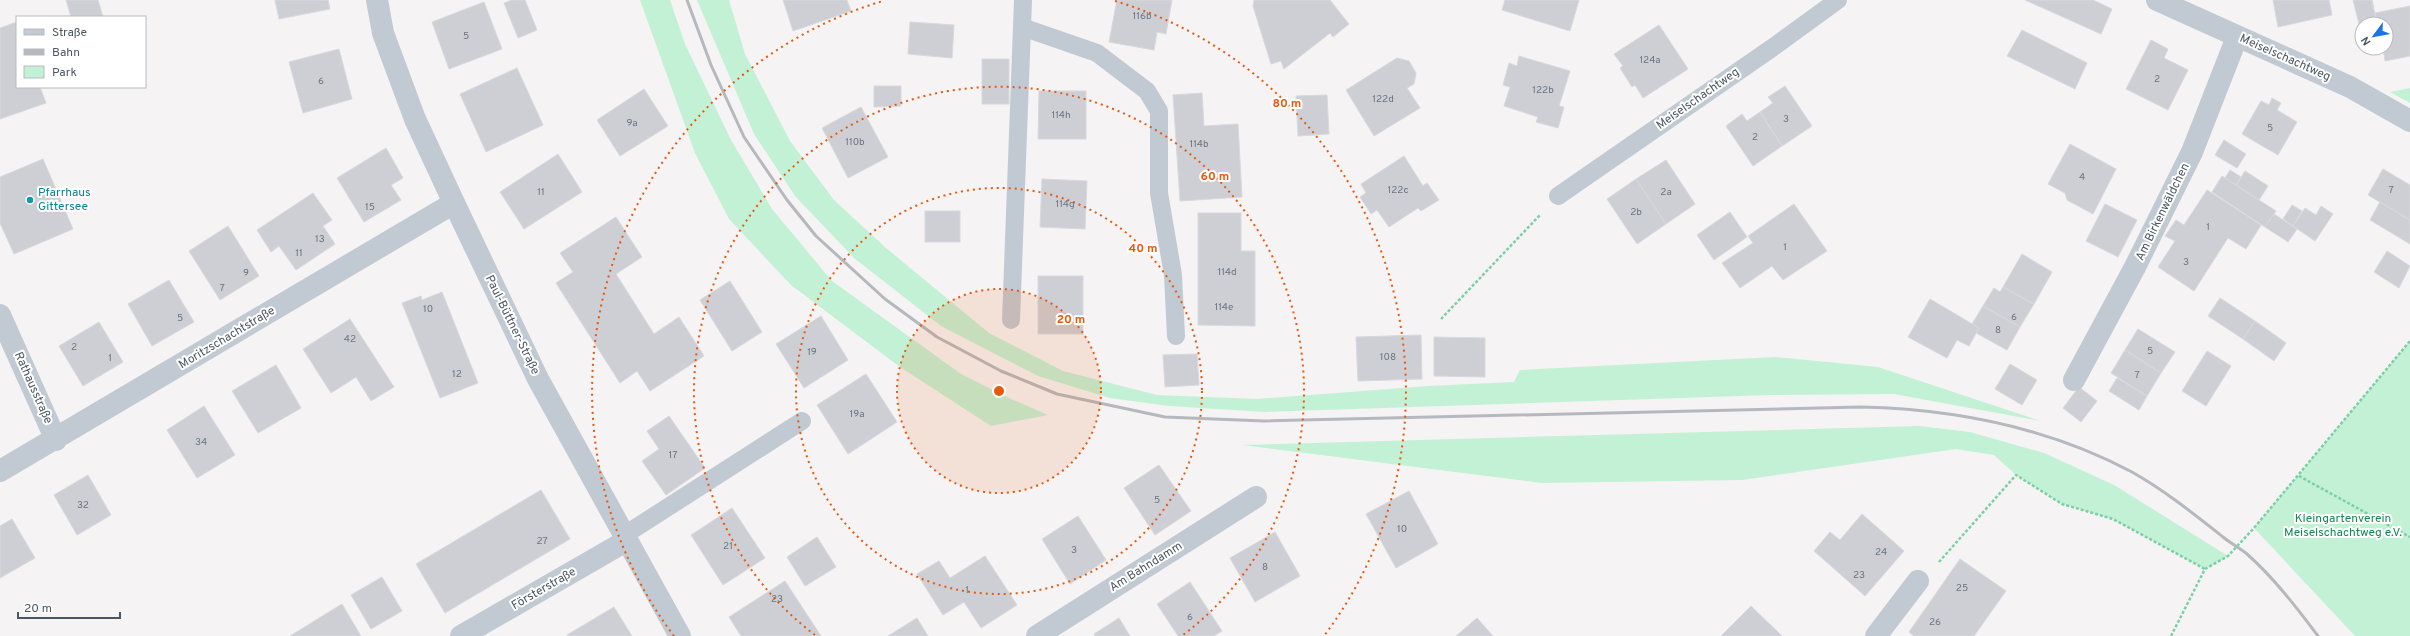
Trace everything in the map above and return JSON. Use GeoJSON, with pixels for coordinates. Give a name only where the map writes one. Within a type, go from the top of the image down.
{"type":"FeatureCollection","features":[{"type":"Feature","properties":{"kind":"street","name":"Paul-Büttner-Straße"},"geometry":{"type":"LineString","coordinates":[[377,0],[383,33],[415,119],[454,203],[538,379],[680,636]]}},
{"type":"Feature","properties":{"kind":"street","name":"Meiselschachtweg"},"geometry":{"type":"LineString","coordinates":[[2157,0],[2350,87],[2410,121]]}},
{"type":"Feature","properties":{"kind":"street","name":"Am Birkenwäldchen"},"geometry":{"type":"LineString","coordinates":[[2074,380],[2136,267],[2192,152],[2237,37]]}},
{"type":"Feature","properties":{"kind":"street","name":"Moritzschachtstraße"},"geometry":{"type":"LineString","coordinates":[[0,471],[56,440],[454,203]]}},
{"type":"Feature","properties":{"kind":"street","name":"Rathausstraße"},"geometry":{"type":"LineString","coordinates":[[0,315],[56,440]]}},
{"type":"Feature","properties":{"kind":"street","name":"Am Bahndamm"},"geometry":{"type":"LineString","coordinates":[[1037,636],[1256,497]]}},
{"type":"Feature","properties":{"kind":"street","name":"Försterstraße"},"geometry":{"type":"LineString","coordinates":[[461,636],[625,538]]}},
{"type":"Feature","properties":{"kind":"street"},"geometry":{"type":"LineString","coordinates":[[1876,636],[1918,581]]}},
{"type":"Feature","properties":{"kind":"lane"},"geometry":{"type":"LineString","coordinates":[[1011,320],[1023,0]]}},
{"type":"Feature","properties":{"kind":"lane","name":"Meiselschachtweg"},"geometry":{"type":"LineString","coordinates":[[1558,196],[1772,48],[1838,0]]}},
{"type":"Feature","properties":{"kind":"lane"},"geometry":{"type":"LineString","coordinates":[[1022,28],[1097,53],[1147,91],[1159,111],[1159,193],[1173,275],[1176,336]]}},
{"type":"Feature","properties":{"kind":"lane"},"geometry":{"type":"LineString","coordinates":[[625,538],[802,421]]}},
{"type":"Feature","properties":{"kind":"path"},"geometry":{"type":"LineString","coordinates":[[1441,319],[1558,196]]}},
{"type":"Feature","properties":{"kind":"path"},"geometry":{"type":"LineString","coordinates":[[2171,636],[2205,568],[2228,556],[2299,476],[2410,341]]}},
{"type":"Feature","properties":{"kind":"path"},"geometry":{"type":"LineString","coordinates":[[1918,581],[1945,557],[2016,475],[2062,504],[2113,519],[2205,568]]}},
{"type":"Feature","properties":{"kind":"path"},"geometry":{"type":"LineString","coordinates":[[2299,476],[2410,537]]}},
{"type":"Feature","properties":{"kind":"green space"},"geometry":{"type":"Polygon","coordinates":[[[640,0],[670,0],[685,44],[731,140],[772,209],[832,281],[961,374],[1009,398],[1048,415],[991,426],[900,367],[791,285],[729,219],[695,153],[640,0]]]}},
{"type":"Feature","properties":{"kind":"green space"},"geometry":{"type":"Polygon","coordinates":[[[697,0],[729,0],[745,54],[790,141],[834,200],[886,248],[989,333],[1063,371],[1157,395],[1257,399],[1429,386],[1514,382],[1520,370],[1775,357],[1878,367],[2041,421],[1894,394],[1770,395],[1265,412],[1169,406],[1110,398],[1038,376],[941,326],[854,258],[795,196],[754,134],[697,0]]]}},
{"type":"Feature","properties":{"kind":"green space"},"geometry":{"type":"Polygon","coordinates":[[[2410,88],[2410,103],[2390,92],[2410,88]]]}},
{"type":"Feature","properties":{"kind":"green space","name":"Kleingartenverein Meiselschachtweg e.V."},"geometry":{"type":"Polygon","coordinates":[[[2410,341],[2410,636],[2355,636],[2254,528],[2410,341]]]}},
{"type":"Feature","properties":{"kind":"green space"},"geometry":{"type":"Polygon","coordinates":[[[1919,426],[1970,432],[2044,453],[2114,485],[2228,556],[2205,569],[2113,519],[2062,504],[2016,475],[1994,455],[1956,449],[1742,480],[1542,483],[1242,445],[1919,426]]]}},
{"type":"Feature","properties":{"kind":"building"},"geometry":{"type":"Polygon","coordinates":[[[66,0],[98,0],[103,16],[71,16],[66,0]]]}},
{"type":"Feature","properties":{"kind":"building"},"geometry":{"type":"Polygon","coordinates":[[[275,0],[328,0],[330,9],[279,19],[275,0]]]}},
{"type":"Feature","properties":{"kind":"building"},"geometry":{"type":"Polygon","coordinates":[[[512,0],[525,0],[537,30],[518,38],[504,3],[512,0]]]}},
{"type":"Feature","properties":{"kind":"building"},"geometry":{"type":"Polygon","coordinates":[[[783,0],[847,0],[851,11],[793,31],[783,0]]]}},
{"type":"Feature","properties":{"kind":"building"},"geometry":{"type":"Polygon","coordinates":[[[1117,0],[1172,0],[1166,34],[1157,32],[1154,50],[1109,42],[1117,0]]]}},
{"type":"Feature","properties":{"kind":"building"},"geometry":{"type":"Polygon","coordinates":[[[1254,0],[1330,0],[1349,24],[1333,37],[1330,33],[1284,69],[1281,61],[1271,64],[1253,6],[1254,0]]]}},
{"type":"Feature","properties":{"kind":"building"},"geometry":{"type":"Polygon","coordinates":[[[1505,0],[1579,0],[1570,31],[1502,10],[1505,0]]]}},
{"type":"Feature","properties":{"kind":"building"},"geometry":{"type":"Polygon","coordinates":[[[2025,0],[2093,0],[2112,9],[2101,34],[2025,0]]]}},
{"type":"Feature","properties":{"kind":"building"},"geometry":{"type":"Polygon","coordinates":[[[2273,0],[2329,0],[2332,15],[2278,27],[2273,0]]]}},
{"type":"Feature","properties":{"kind":"building"},"geometry":{"type":"Polygon","coordinates":[[[2353,0],[2372,0],[2375,16],[2357,16],[2353,0]]]}},
{"type":"Feature","properties":{"kind":"building"},"geometry":{"type":"Polygon","coordinates":[[[484,2],[502,49],[449,69],[432,22],[484,2]]]}},
{"type":"Feature","properties":{"kind":"building"},"geometry":{"type":"Polygon","coordinates":[[[2410,6],[2410,56],[2385,61],[2384,56],[2394,56],[2394,16],[2376,16],[2375,13],[2410,6]]]}},
{"type":"Feature","properties":{"kind":"building"},"geometry":{"type":"Polygon","coordinates":[[[16,22],[16,88],[40,88],[46,103],[0,119],[0,28],[16,22]]]}},
{"type":"Feature","properties":{"kind":"building"},"geometry":{"type":"Polygon","coordinates":[[[910,22],[954,25],[952,58],[908,54],[910,22]]]}},
{"type":"Feature","properties":{"kind":"building"},"geometry":{"type":"Polygon","coordinates":[[[1659,25],[1688,69],[1643,98],[1635,85],[1632,87],[1620,68],[1623,66],[1614,54],[1659,25]]]}},
{"type":"Feature","properties":{"kind":"building"},"geometry":{"type":"Polygon","coordinates":[[[2022,30],[2087,63],[2075,89],[2007,56],[2022,30]]]}},
{"type":"Feature","properties":{"kind":"building"},"geometry":{"type":"Polygon","coordinates":[[[2151,40],[2168,49],[2164,58],[2188,70],[2168,110],[2126,89],[2151,40]]]}},
{"type":"Feature","properties":{"kind":"building"},"geometry":{"type":"Polygon","coordinates":[[[339,49],[352,99],[303,113],[289,62],[339,49]]]}},
{"type":"Feature","properties":{"kind":"building"},"geometry":{"type":"Polygon","coordinates":[[[1519,56],[1570,71],[1559,106],[1564,107],[1558,128],[1536,122],[1538,117],[1504,106],[1510,87],[1503,85],[1509,63],[1517,66],[1519,56]]]}},
{"type":"Feature","properties":{"kind":"building"},"geometry":{"type":"Polygon","coordinates":[[[1397,58],[1409,61],[1416,73],[1414,84],[1407,88],[1420,108],[1374,136],[1346,90],[1397,58]]]}},
{"type":"Feature","properties":{"kind":"building"},"geometry":{"type":"Polygon","coordinates":[[[982,59],[1009,59],[1009,104],[982,104],[982,59]]]}},
{"type":"Feature","properties":{"kind":"building"},"geometry":{"type":"Polygon","coordinates":[[[517,68],[543,125],[486,152],[460,94],[517,68]]]}},
{"type":"Feature","properties":{"kind":"building"},"geometry":{"type":"Polygon","coordinates":[[[874,86],[901,86],[901,106],[874,107],[874,86]]]}},
{"type":"Feature","properties":{"kind":"building"},"geometry":{"type":"Polygon","coordinates":[[[1785,86],[1812,126],[1782,146],[1760,112],[1773,103],[1768,97],[1785,86]]]}},
{"type":"Feature","properties":{"kind":"building"},"geometry":{"type":"Polygon","coordinates":[[[644,89],[668,126],[620,156],[597,120],[644,89]]]}},
{"type":"Feature","properties":{"kind":"building"},"geometry":{"type":"Polygon","coordinates":[[[1039,91],[1086,91],[1086,139],[1038,139],[1039,91]]]}},
{"type":"Feature","properties":{"kind":"building"},"geometry":{"type":"Polygon","coordinates":[[[1202,93],[1204,126],[1238,124],[1242,197],[1180,201],[1173,95],[1202,93]]]}},
{"type":"Feature","properties":{"kind":"building"},"geometry":{"type":"Polygon","coordinates":[[[1327,95],[1329,134],[1298,136],[1296,96],[1327,95]]]}},
{"type":"Feature","properties":{"kind":"building"},"geometry":{"type":"Polygon","coordinates":[[[2272,98],[2281,103],[2277,110],[2297,122],[2278,155],[2242,134],[2261,101],[2269,105],[2272,98]]]}},
{"type":"Feature","properties":{"kind":"building"},"geometry":{"type":"Polygon","coordinates":[[[861,107],[888,157],[848,178],[822,128],[861,107]]]}},
{"type":"Feature","properties":{"kind":"building"},"geometry":{"type":"Polygon","coordinates":[[[1760,112],[1782,146],[1753,166],[1726,126],[1742,114],[1747,121],[1760,112]]]}},
{"type":"Feature","properties":{"kind":"building"},"geometry":{"type":"Polygon","coordinates":[[[2224,140],[2246,154],[2237,168],[2215,155],[2224,140]]]}},
{"type":"Feature","properties":{"kind":"building"},"geometry":{"type":"Polygon","coordinates":[[[2070,144],[2116,169],[2093,214],[2067,200],[2065,193],[2048,184],[2070,144]]]}},
{"type":"Feature","properties":{"kind":"building"},"geometry":{"type":"Polygon","coordinates":[[[386,148],[403,178],[391,185],[401,200],[364,222],[337,178],[386,148]]]}},
{"type":"Feature","properties":{"kind":"building"},"geometry":{"type":"Polygon","coordinates":[[[558,154],[582,192],[524,229],[500,192],[558,154]]]}},
{"type":"Feature","properties":{"kind":"building"},"geometry":{"type":"Polygon","coordinates":[[[1404,156],[1423,186],[1427,183],[1439,200],[1421,211],[1418,208],[1389,227],[1377,210],[1371,214],[1360,197],[1366,193],[1361,184],[1404,156]]]}},
{"type":"Feature","properties":{"kind":"building","name":"Pfarrhaus Gittersee"},"geometry":{"type":"Polygon","coordinates":[[[43,159],[73,229],[14,254],[0,223],[0,177],[43,159]]]}},
{"type":"Feature","properties":{"kind":"building"},"geometry":{"type":"Polygon","coordinates":[[[1666,160],[1695,204],[1666,224],[1636,179],[1666,160]]]}},
{"type":"Feature","properties":{"kind":"building"},"geometry":{"type":"Polygon","coordinates":[[[2383,169],[2410,185],[2410,220],[2368,195],[2383,169]]]}},
{"type":"Feature","properties":{"kind":"building"},"geometry":{"type":"Polygon","coordinates":[[[2230,170],[2241,177],[2236,185],[2225,178],[2230,170]]]}},
{"type":"Feature","properties":{"kind":"building"},"geometry":{"type":"Polygon","coordinates":[[[2245,171],[2268,186],[2259,200],[2236,185],[2245,171]]]}},
{"type":"Feature","properties":{"kind":"building"},"geometry":{"type":"Polygon","coordinates":[[[2222,176],[2276,211],[2265,227],[2212,192],[2222,176]]]}},
{"type":"Feature","properties":{"kind":"building"},"geometry":{"type":"Polygon","coordinates":[[[1042,179],[1087,181],[1085,229],[1040,227],[1042,179]]]}},
{"type":"Feature","properties":{"kind":"building"},"geometry":{"type":"Polygon","coordinates":[[[1636,179],[1666,224],[1637,244],[1607,199],[1636,179]]]}},
{"type":"Feature","properties":{"kind":"building"},"geometry":{"type":"Polygon","coordinates":[[[2207,190],[2261,225],[2246,249],[2228,238],[2194,291],[2158,267],[2175,241],[2165,236],[2176,220],[2184,225],[2207,190]]]}},
{"type":"Feature","properties":{"kind":"building"},"geometry":{"type":"Polygon","coordinates":[[[313,193],[332,220],[323,226],[335,244],[296,270],[279,246],[271,252],[257,230],[313,193]]]}},
{"type":"Feature","properties":{"kind":"building"},"geometry":{"type":"Polygon","coordinates":[[[2380,202],[2410,220],[2410,244],[2370,220],[2380,202]]]}},
{"type":"Feature","properties":{"kind":"building"},"geometry":{"type":"Polygon","coordinates":[[[1794,204],[1827,251],[1783,280],[1772,266],[1740,288],[1722,263],[1753,243],[1748,236],[1794,204]]]}},
{"type":"Feature","properties":{"kind":"building"},"geometry":{"type":"Polygon","coordinates":[[[2105,204],[2137,220],[2118,257],[2086,241],[2105,204]]]}},
{"type":"Feature","properties":{"kind":"building"},"geometry":{"type":"Polygon","coordinates":[[[2292,205],[2302,211],[2293,226],[2283,219],[2292,205]]]}},
{"type":"Feature","properties":{"kind":"building"},"geometry":{"type":"Polygon","coordinates":[[[2321,206],[2333,214],[2315,241],[2293,226],[2305,208],[2316,215],[2321,206]]]}},
{"type":"Feature","properties":{"kind":"building"},"geometry":{"type":"Polygon","coordinates":[[[925,211],[960,211],[960,242],[925,242],[925,211]]]}},
{"type":"Feature","properties":{"kind":"building"},"geometry":{"type":"Polygon","coordinates":[[[1730,212],[1747,237],[1714,260],[1697,235],[1730,212]]]}},
{"type":"Feature","properties":{"kind":"building"},"geometry":{"type":"Polygon","coordinates":[[[1198,213],[1241,213],[1241,251],[1255,251],[1255,326],[1198,325],[1198,213]]]}},
{"type":"Feature","properties":{"kind":"building"},"geometry":{"type":"Polygon","coordinates":[[[2274,214],[2297,229],[2288,242],[2265,227],[2274,214]]]}},
{"type":"Feature","properties":{"kind":"building"},"geometry":{"type":"Polygon","coordinates":[[[616,217],[642,257],[616,274],[654,334],[679,317],[704,356],[650,391],[637,371],[620,383],[556,283],[573,272],[560,253],[616,217]]]}},
{"type":"Feature","properties":{"kind":"building"},"geometry":{"type":"Polygon","coordinates":[[[228,226],[259,276],[220,300],[189,251],[228,226]]]}},
{"type":"Feature","properties":{"kind":"building"},"geometry":{"type":"Polygon","coordinates":[[[2387,251],[2410,266],[2399,288],[2374,272],[2387,251]]]}},
{"type":"Feature","properties":{"kind":"building"},"geometry":{"type":"Polygon","coordinates":[[[2022,254],[2052,272],[2034,304],[2003,287],[2022,254]]]}},
{"type":"Feature","properties":{"kind":"building"},"geometry":{"type":"Polygon","coordinates":[[[1038,276],[1083,276],[1083,334],[1038,334],[1038,276]]]}},
{"type":"Feature","properties":{"kind":"building"},"geometry":{"type":"Polygon","coordinates":[[[169,280],[194,322],[152,346],[128,304],[169,280]]]}},
{"type":"Feature","properties":{"kind":"building"},"geometry":{"type":"Polygon","coordinates":[[[730,281],[762,332],[732,351],[700,300],[730,281]]]}},
{"type":"Feature","properties":{"kind":"building"},"geometry":{"type":"Polygon","coordinates":[[[2003,287],[2034,304],[2020,327],[1983,306],[1994,288],[2000,292],[2003,287]]]}},
{"type":"Feature","properties":{"kind":"building"},"geometry":{"type":"Polygon","coordinates":[[[442,292],[478,383],[440,398],[402,303],[421,296],[422,300],[442,292]]]}},
{"type":"Feature","properties":{"kind":"building"},"geometry":{"type":"Polygon","coordinates":[[[2220,298],[2255,321],[2243,339],[2208,316],[2220,298]]]}},
{"type":"Feature","properties":{"kind":"building"},"geometry":{"type":"Polygon","coordinates":[[[1930,299],[1979,328],[1969,346],[1957,340],[1947,358],[1908,337],[1930,299]]]}},
{"type":"Feature","properties":{"kind":"building"},"geometry":{"type":"Polygon","coordinates":[[[1983,306],[2020,327],[2007,350],[1976,333],[1979,328],[1972,324],[1983,306]]]}},
{"type":"Feature","properties":{"kind":"building"},"geometry":{"type":"Polygon","coordinates":[[[821,316],[848,360],[804,388],[776,344],[821,316]]]}},
{"type":"Feature","properties":{"kind":"building"},"geometry":{"type":"Polygon","coordinates":[[[350,319],[394,387],[371,401],[356,377],[331,393],[303,349],[350,319]]]}},
{"type":"Feature","properties":{"kind":"building"},"geometry":{"type":"Polygon","coordinates":[[[2255,321],[2286,343],[2274,361],[2243,339],[2255,321]]]}},
{"type":"Feature","properties":{"kind":"building"},"geometry":{"type":"Polygon","coordinates":[[[99,322],[123,362],[83,386],[59,346],[99,322]]]}},
{"type":"Feature","properties":{"kind":"building"},"geometry":{"type":"Polygon","coordinates":[[[2138,329],[2175,352],[2161,373],[2125,350],[2138,329]]]}},
{"type":"Feature","properties":{"kind":"building"},"geometry":{"type":"Polygon","coordinates":[[[1421,335],[1422,379],[1358,381],[1356,337],[1421,335]]]}},
{"type":"Feature","properties":{"kind":"building"},"geometry":{"type":"Polygon","coordinates":[[[1434,337],[1485,338],[1485,377],[1434,376],[1434,337]]]}},
{"type":"Feature","properties":{"kind":"building"},"geometry":{"type":"Polygon","coordinates":[[[2125,350],[2161,373],[2147,396],[2111,373],[2125,350]]]}},
{"type":"Feature","properties":{"kind":"building"},"geometry":{"type":"Polygon","coordinates":[[[2207,351],[2231,366],[2206,406],[2182,391],[2207,351]]]}},
{"type":"Feature","properties":{"kind":"building"},"geometry":{"type":"Polygon","coordinates":[[[1197,354],[1199,385],[1165,387],[1163,355],[1197,354]]]}},
{"type":"Feature","properties":{"kind":"building"},"geometry":{"type":"Polygon","coordinates":[[[2010,364],[2037,380],[2022,405],[1995,389],[2010,364]]]}},
{"type":"Feature","properties":{"kind":"building"},"geometry":{"type":"Polygon","coordinates":[[[276,365],[301,408],[258,433],[232,391],[276,365]]]}},
{"type":"Feature","properties":{"kind":"building"},"geometry":{"type":"Polygon","coordinates":[[[866,374],[897,422],[848,454],[817,405],[866,374]]]}},
{"type":"Feature","properties":{"kind":"building"},"geometry":{"type":"Polygon","coordinates":[[[2117,378],[2147,396],[2139,410],[2109,391],[2117,378]]]}},
{"type":"Feature","properties":{"kind":"building"},"geometry":{"type":"Polygon","coordinates":[[[2079,387],[2097,401],[2081,422],[2063,408],[2079,387]]]}},
{"type":"Feature","properties":{"kind":"building"},"geometry":{"type":"Polygon","coordinates":[[[204,406],[235,455],[197,478],[167,430],[204,406]]]}},
{"type":"Feature","properties":{"kind":"building"},"geometry":{"type":"Polygon","coordinates":[[[669,416],[705,468],[666,495],[642,461],[659,449],[647,431],[669,416]]]}},
{"type":"Feature","properties":{"kind":"building"},"geometry":{"type":"Polygon","coordinates":[[[1159,465],[1191,511],[1155,535],[1124,488],[1159,465]]]}},
{"type":"Feature","properties":{"kind":"building"},"geometry":{"type":"Polygon","coordinates":[[[88,475],[111,515],[77,535],[54,495],[88,475]]]}},
{"type":"Feature","properties":{"kind":"building"},"geometry":{"type":"Polygon","coordinates":[[[541,490],[570,539],[445,613],[416,564],[541,490]]]}},
{"type":"Feature","properties":{"kind":"building"},"geometry":{"type":"Polygon","coordinates":[[[1409,491],[1438,544],[1396,568],[1366,514],[1409,491]]]}},
{"type":"Feature","properties":{"kind":"building"},"geometry":{"type":"Polygon","coordinates":[[[732,508],[765,558],[723,585],[691,535],[732,508]]]}},
{"type":"Feature","properties":{"kind":"building"},"geometry":{"type":"Polygon","coordinates":[[[1862,514],[1904,551],[1865,596],[1814,551],[1830,532],[1840,540],[1862,514]]]}},
{"type":"Feature","properties":{"kind":"building"},"geometry":{"type":"Polygon","coordinates":[[[1078,516],[1106,560],[1070,584],[1042,539],[1078,516]]]}},
{"type":"Feature","properties":{"kind":"building"},"geometry":{"type":"Polygon","coordinates":[[[12,519],[35,558],[0,578],[0,526],[12,519]]]}},
{"type":"Feature","properties":{"kind":"building"},"geometry":{"type":"Polygon","coordinates":[[[1275,532],[1300,576],[1255,602],[1230,558],[1275,532]]]}},
{"type":"Feature","properties":{"kind":"building"},"geometry":{"type":"Polygon","coordinates":[[[817,537],[836,567],[805,586],[787,557],[817,537]]]}},
{"type":"Feature","properties":{"kind":"building"},"geometry":{"type":"Polygon","coordinates":[[[985,556],[1017,605],[981,628],[964,602],[943,615],[917,574],[939,561],[950,578],[985,556]]]}},
{"type":"Feature","properties":{"kind":"building"},"geometry":{"type":"Polygon","coordinates":[[[1960,559],[2006,591],[1974,636],[1914,636],[1909,632],[1960,559]]]}},
{"type":"Feature","properties":{"kind":"building"},"geometry":{"type":"Polygon","coordinates":[[[382,577],[402,611],[371,629],[351,595],[382,577]]]}},
{"type":"Feature","properties":{"kind":"building"},"geometry":{"type":"Polygon","coordinates":[[[785,581],[821,636],[741,636],[729,617],[785,581]]]}},
{"type":"Feature","properties":{"kind":"building"},"geometry":{"type":"Polygon","coordinates":[[[1190,582],[1222,631],[1214,636],[1178,636],[1157,604],[1190,582]]]}},
{"type":"Feature","properties":{"kind":"building"},"geometry":{"type":"Polygon","coordinates":[[[342,604],[361,636],[290,636],[342,604]]]}},
{"type":"Feature","properties":{"kind":"building"},"geometry":{"type":"Polygon","coordinates":[[[1751,606],[1782,636],[1721,636],[1751,606]]]}},
{"type":"Feature","properties":{"kind":"building"},"geometry":{"type":"Polygon","coordinates":[[[614,607],[632,636],[567,636],[567,635],[614,607]]]}},
{"type":"Feature","properties":{"kind":"building"},"geometry":{"type":"Polygon","coordinates":[[[917,618],[928,636],[888,636],[917,618]]]}},
{"type":"Feature","properties":{"kind":"building"},"geometry":{"type":"Polygon","coordinates":[[[1119,618],[1130,636],[1095,636],[1094,634],[1119,618]]]}},
{"type":"Feature","properties":{"kind":"building"},"geometry":{"type":"Polygon","coordinates":[[[1477,618],[1493,636],[1456,636],[1477,618]]]}},
{"type":"Feature","properties":{"kind":"railway"},"geometry":{"type":"LineString","coordinates":[[687,0],[711,65],[744,137],[787,200],[816,236],[885,299],[937,337],[1001,371],[1057,394],[1165,417],[1264,421],[1861,407],[1931,412],[1966,417],[2000,424],[2068,444],[2100,457],[2144,479],[2179,503],[2257,563],[2276,583],[2318,636]]}},
{"type":"Feature","properties":{"kind":"place","name":"Pfarrhaus Gittersee"},"geometry":{"type":"Point","coordinates":[30,200]}}]}
